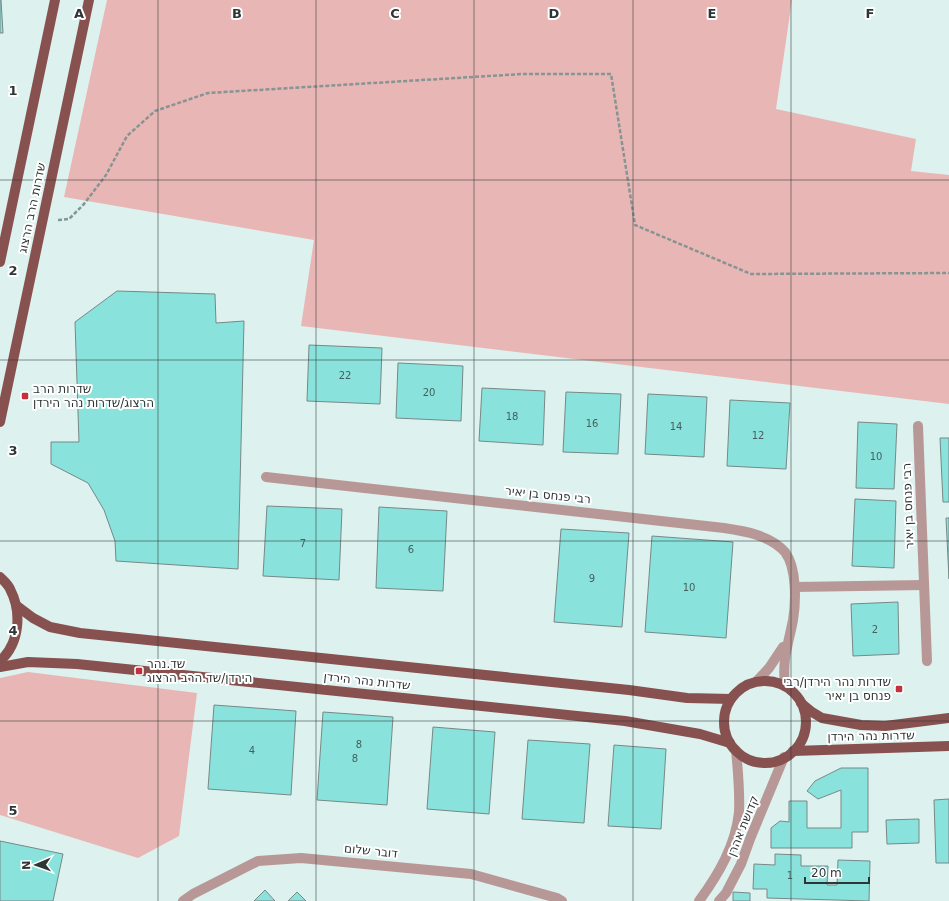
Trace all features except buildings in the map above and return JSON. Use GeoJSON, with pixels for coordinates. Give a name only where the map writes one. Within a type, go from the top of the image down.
{"type":"FeatureCollection","features":[{"type":"Feature","properties":{"kind":"main road","name":"שדרות הרב הרצוג"},"geometry":{"type":"LineString","coordinates":[[0,262],[55,0]]}},
{"type":"Feature","properties":{"kind":"main road","name":"שדרות הרב הרצוג"},"geometry":{"type":"LineString","coordinates":[[0,422],[89,0]]}},
{"type":"Feature","properties":{"kind":"main road"},"geometry":{"type":"LineString","coordinates":[[0,577],[10,588],[17,606],[18,624],[14,642],[0,661]]}},
{"type":"Feature","properties":{"kind":"main road","name":"שדרות נהר הירדן"},"geometry":{"type":"LineString","coordinates":[[17,606],[33,618],[50,627],[80,633],[628,690],[688,698],[731,699]]}},
{"type":"Feature","properties":{"kind":"main road","name":"שדרות נהר הירדן"},"geometry":{"type":"LineString","coordinates":[[0,667],[28,662],[53,662],[625,721],[700,734],[733,747]]}},
{"type":"Feature","properties":{"kind":"main road"},"geometry":{"type":"LineString","coordinates":[[757,681],[767,681],[785,686],[801,703],[805,715],[805,728],[801,741],[793,751],[784,758],[774,761],[759,762],[744,757],[733,747],[725,732],[724,721],[726,709],[731,699],[746,685],[757,681]]}},
{"type":"Feature","properties":{"kind":"main road","name":"שדרות נהר הירדן"},"geometry":{"type":"LineString","coordinates":[[801,703],[822,718],[861,726],[885,726],[949,718]]}},
{"type":"Feature","properties":{"kind":"main road","name":"שדרות נהר הירדן"},"geometry":{"type":"LineString","coordinates":[[793,751],[949,746]]}},
{"type":"Feature","properties":{"kind":"street","name":"רבי פנחס בן יאיר"},"geometry":{"type":"LineString","coordinates":[[918,426],[928,661]]}},
{"type":"Feature","properties":{"kind":"street","name":"רבי פנחס בן יאיר"},"geometry":{"type":"LineString","coordinates":[[266,477],[741,530],[757,535],[773,543],[785,552],[792,567],[795,587],[793,619],[784,657],[783,672],[785,686]]}},
{"type":"Feature","properties":{"kind":"street"},"geometry":{"type":"LineString","coordinates":[[795,587],[924,585]]}},
{"type":"Feature","properties":{"kind":"street","name":"רבי פנחס בן יאיר"},"geometry":{"type":"LineString","coordinates":[[757,681],[780,654],[789,636]]}},
{"type":"Feature","properties":{"kind":"street","name":"קדושת אהרן"},"geometry":{"type":"LineString","coordinates":[[699,901],[712,884],[725,861],[734,834],[738,813],[739,792],[733,747]]}},
{"type":"Feature","properties":{"kind":"street","name":"קדושת אהרן"},"geometry":{"type":"LineString","coordinates":[[719,901],[726,893],[741,864],[784,758]]}},
{"type":"Feature","properties":{"kind":"street","name":"דובר שלום"},"geometry":{"type":"LineString","coordinates":[[183,901],[193,894],[258,861],[301,858],[471,874],[557,898],[562,901]]}},
{"type":"Feature","properties":{"kind":"path"},"geometry":{"type":"LineString","coordinates":[[43,220],[69,219],[84,204],[106,174],[127,136],[155,111],[208,93],[522,74],[611,74],[635,225],[751,274],[949,273]]}},
{"type":"Feature","properties":{"kind":"shaded area"},"geometry":{"type":"Polygon","coordinates":[[[107,0],[792,0],[776,109],[916,139],[911,171],[949,175],[949,404],[301,326],[314,240],[64,197],[107,0]]]}},
{"type":"Feature","properties":{"kind":"shaded area"},"geometry":{"type":"Polygon","coordinates":[[[28,672],[197,693],[179,836],[138,858],[0,815],[0,678],[28,672]]]}},
{"type":"Feature","properties":{"kind":"place","name":"שדרות הרב הרצוג/שדרות נהר הירדן"},"geometry":{"type":"Point","coordinates":[25,396]}},
{"type":"Feature","properties":{"kind":"place","name":"שד.נהר הירדן/שד.הרב הרצוג"},"geometry":{"type":"Point","coordinates":[139,671]}},
{"type":"Feature","properties":{"kind":"place","name":"שדרות נהר הירדן/רבי פנחס בן יאיר"},"geometry":{"type":"Point","coordinates":[899,689]}}]}
